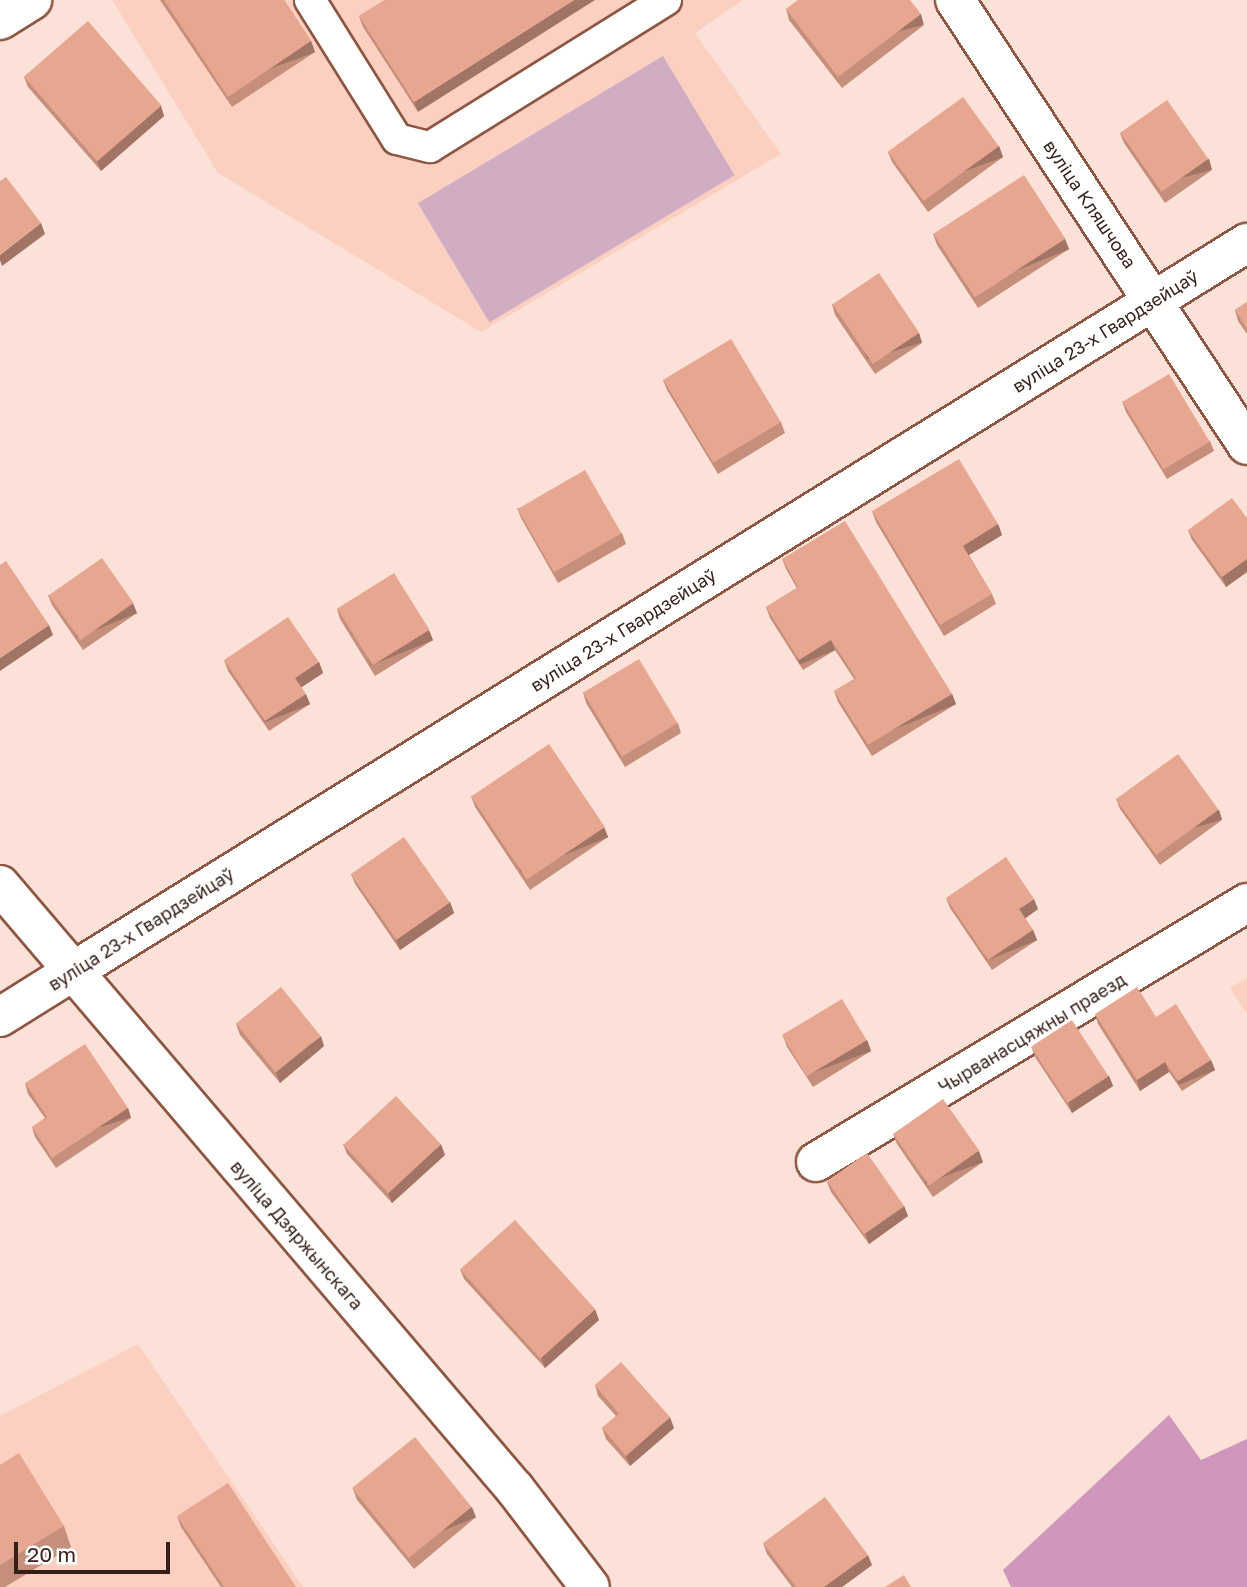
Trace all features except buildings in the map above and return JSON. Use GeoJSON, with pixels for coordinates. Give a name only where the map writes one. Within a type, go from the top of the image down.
{"type":"FeatureCollection","features":[{"type":"Feature","properties":{"kind":"street"},"geometry":{"type":"LineString","coordinates":[[0,20],[32,0]]}},
{"type":"Feature","properties":{"kind":"street","name":"вуліца Кляшчова"},"geometry":{"type":"LineString","coordinates":[[955,0],[1247,445]]}},
{"type":"Feature","properties":{"kind":"street","name":"вуліца 23-х Гвардзейцаў"},"geometry":{"type":"LineString","coordinates":[[0,1017],[1247,243]]}},
{"type":"Feature","properties":{"kind":"street","name":"вуліца Дзяржынскага"},"geometry":{"type":"LineString","coordinates":[[0,885],[515,1489],[590,1587]]}},
{"type":"Feature","properties":{"kind":"street","name":"Чырванасцяжны праезд"},"geometry":{"type":"LineString","coordinates":[[816,1162],[1247,904]]}},
{"type":"Feature","properties":{"kind":"lane"},"geometry":{"type":"LineString","coordinates":[[310,0],[397,139],[430,147],[666,0]]}},
{"type":"Feature","properties":{"kind":"shaded area"},"geometry":{"type":"Polygon","coordinates":[[[112,0],[743,0],[695,33],[781,154],[481,332],[218,173],[112,0]]]}},
{"type":"Feature","properties":{"kind":"shaded area"},"geometry":{"type":"Polygon","coordinates":[[[663,56],[735,175],[489,322],[418,203],[663,56]]]}},
{"type":"Feature","properties":{"kind":"shaded area"},"geometry":{"type":"Polygon","coordinates":[[[1247,978],[1247,1014],[1230,988],[1247,978]]]}},
{"type":"Feature","properties":{"kind":"shaded area"},"geometry":{"type":"Polygon","coordinates":[[[138,1344],[303,1587],[0,1587],[0,1416],[138,1344]]]}},
{"type":"Feature","properties":{"kind":"shaded area"},"geometry":{"type":"Polygon","coordinates":[[[1169,1415],[1201,1460],[1247,1439],[1247,1587],[1011,1587],[1003,1570],[1169,1415]]]}}]}
